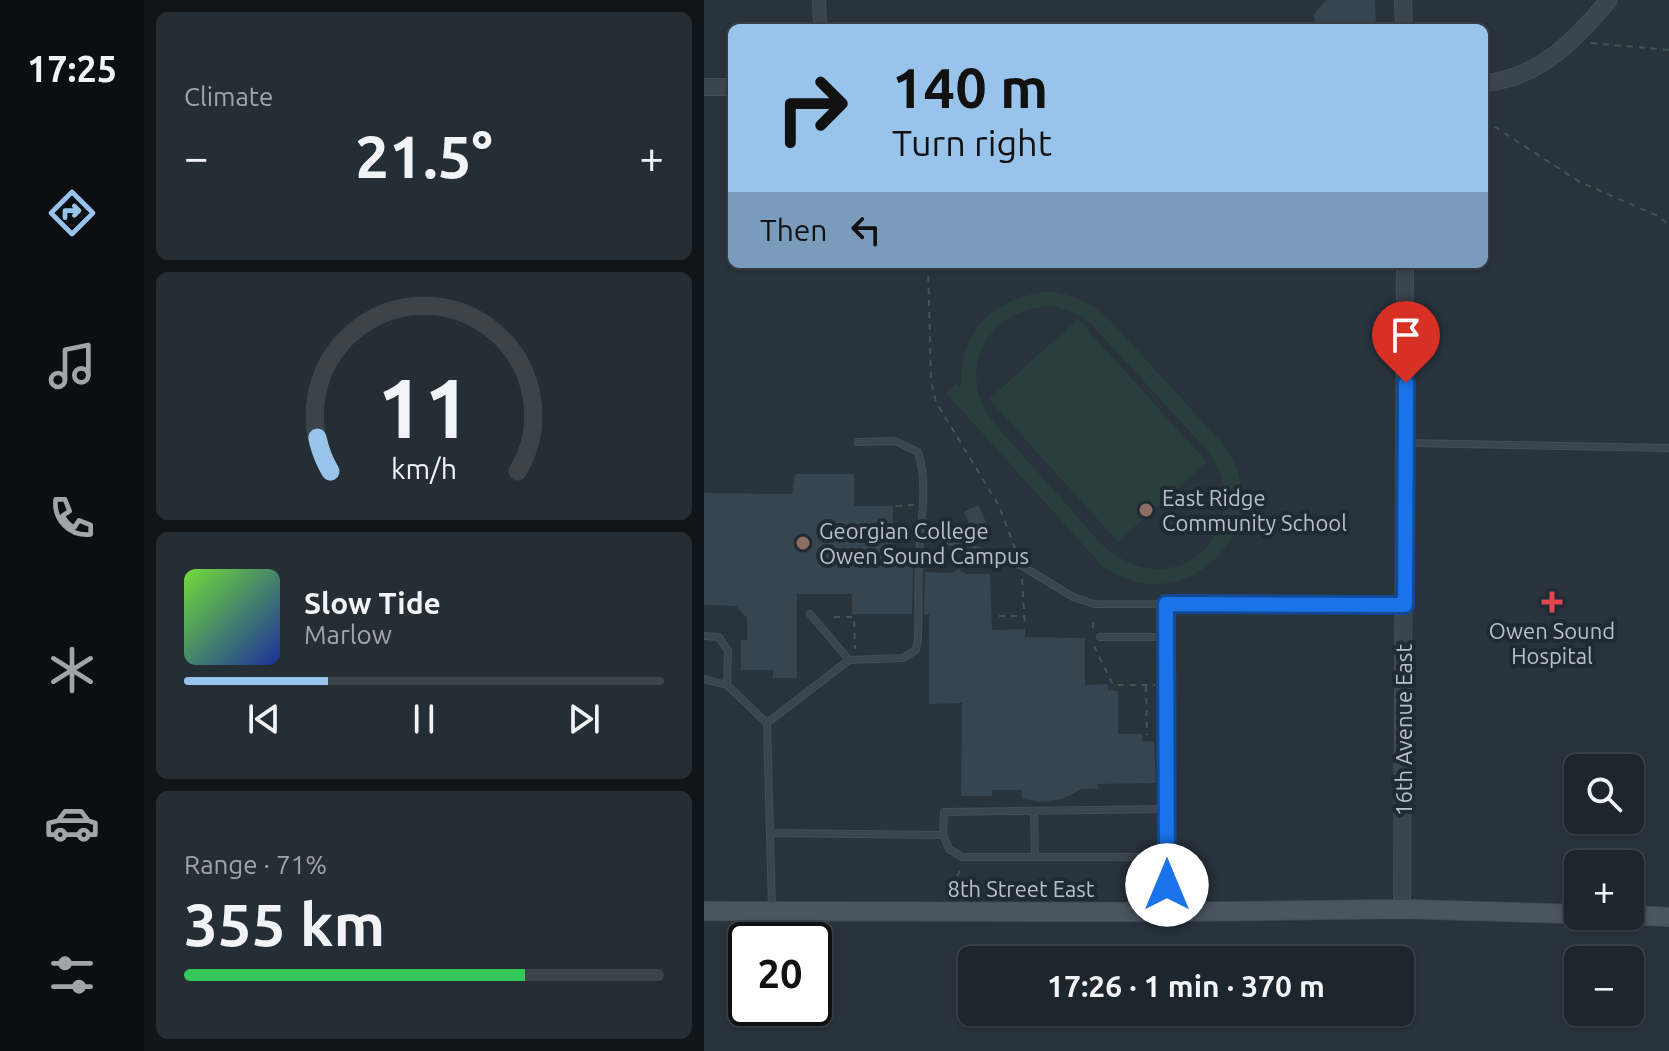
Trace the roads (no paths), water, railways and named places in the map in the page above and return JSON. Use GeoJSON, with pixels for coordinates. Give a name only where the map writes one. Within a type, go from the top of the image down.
{"type":"FeatureCollection","features":[{"type":"Feature","properties":{"kind":"main road","name":"8th Street East"},"geometry":{"type":"LineString","coordinates":[[704,911],[1402,909],[1564,914]]}},
{"type":"Feature","properties":{"kind":"main road"},"geometry":{"type":"LineString","coordinates":[[1644,916],[1669,917]]}},
{"type":"Feature","properties":{"kind":"street"},"geometry":{"type":"LineString","coordinates":[[819,0],[820,24]]}},
{"type":"Feature","properties":{"kind":"street"},"geometry":{"type":"LineString","coordinates":[[1403,0],[1404,24]]}},
{"type":"Feature","properties":{"kind":"street"},"geometry":{"type":"LineString","coordinates":[[1488,82],[1521,75],[1544,64],[1572,41],[1609,0]]}},
{"type":"Feature","properties":{"kind":"street"},"geometry":{"type":"LineString","coordinates":[[704,87],[728,87]]}},
{"type":"Feature","properties":{"kind":"street","name":"16th Avenue East"},"geometry":{"type":"LineString","coordinates":[[1402,909],[1405,268]]}},
{"type":"Feature","properties":{"kind":"lane"},"geometry":{"type":"LineString","coordinates":[[767,723],[852,660],[903,658],[916,650],[924,482],[918,452],[895,441],[858,442]]}},
{"type":"Feature","properties":{"kind":"lane"},"geometry":{"type":"LineString","coordinates":[[1406,443],[1669,448]]}},
{"type":"Feature","properties":{"kind":"lane"},"geometry":{"type":"LineString","coordinates":[[921,531],[1022,566],[1073,597],[1094,604],[1405,605]]}},
{"type":"Feature","properties":{"kind":"lane"},"geometry":{"type":"LineString","coordinates":[[1166,604],[1167,912]]}},
{"type":"Feature","properties":{"kind":"lane"},"geometry":{"type":"LineString","coordinates":[[810,614],[852,660]]}},
{"type":"Feature","properties":{"kind":"lane"},"geometry":{"type":"LineString","coordinates":[[704,636],[719,637],[728,651],[727,685]]}},
{"type":"Feature","properties":{"kind":"lane"},"geometry":{"type":"LineString","coordinates":[[1100,637],[1166,637]]}},
{"type":"Feature","properties":{"kind":"lane"},"geometry":{"type":"LineString","coordinates":[[704,679],[727,685],[767,723],[772,911]]}},
{"type":"Feature","properties":{"kind":"lane"},"geometry":{"type":"LineString","coordinates":[[1167,809],[944,812],[943,835],[949,849],[970,858],[1167,857]]}},
{"type":"Feature","properties":{"kind":"lane"},"geometry":{"type":"LineString","coordinates":[[1034,812],[1035,857]]}},
{"type":"Feature","properties":{"kind":"lane"},"geometry":{"type":"LineString","coordinates":[[771,833],[943,835]]}},
{"type":"Feature","properties":{"kind":"place","name":"East Ridge Community School"},"geometry":{"type":"Point","coordinates":[1146,510]}},
{"type":"Feature","properties":{"kind":"place","name":"Georgian College Owen Sound Campus"},"geometry":{"type":"Point","coordinates":[803,543]}},
{"type":"Feature","properties":{"kind":"place","name":"Owen Sound Hospital"},"geometry":{"type":"Point","coordinates":[1552,602]}}]}
